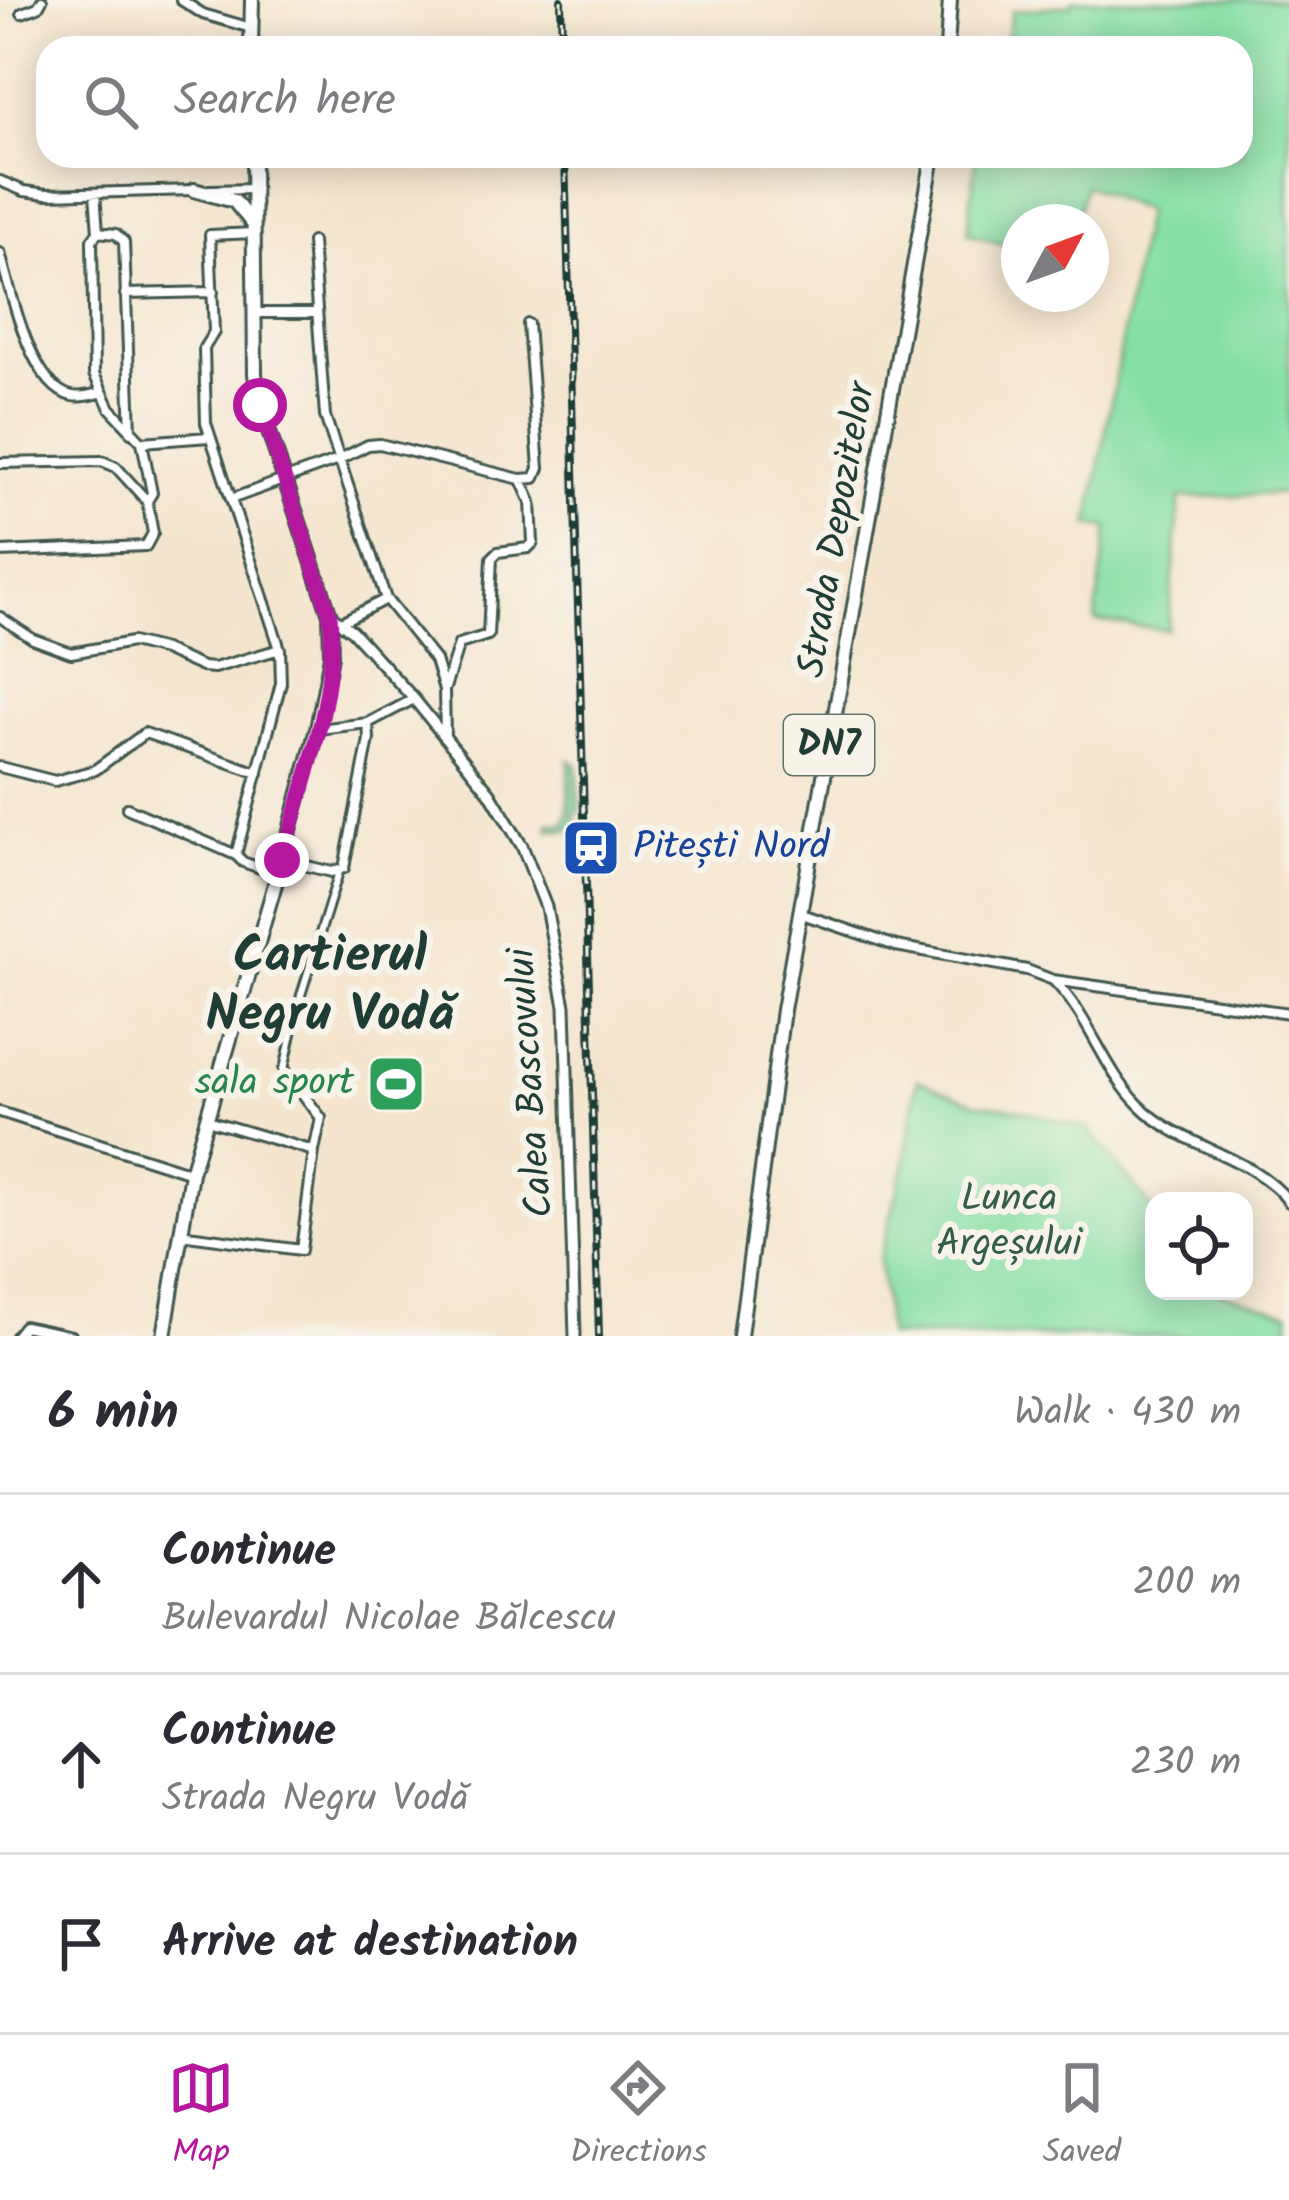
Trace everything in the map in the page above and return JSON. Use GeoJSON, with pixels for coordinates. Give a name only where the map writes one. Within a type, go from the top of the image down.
{"type":"FeatureCollection","features":[{"type":"Feature","properties":{"kind":"main road"},"geometry":{"type":"LineString","coordinates":[[252,0],[252,36]]}},
{"type":"Feature","properties":{"kind":"main road"},"geometry":{"type":"LineString","coordinates":[[947,36],[950,0]]}},
{"type":"Feature","properties":{"kind":"main road"},"geometry":{"type":"LineString","coordinates":[[164,1336],[191,1173],[317,729],[336,619],[260,405],[253,168]]}},
{"type":"Feature","properties":{"kind":"main road","name":"Strada Depozitelor"},"geometry":{"type":"LineString","coordinates":[[740,1336],[773,1070],[931,168]]}},
{"type":"Feature","properties":{"kind":"main road"},"geometry":{"type":"LineString","coordinates":[[194,190],[234,201],[254,230]]}},
{"type":"Feature","properties":{"kind":"street"},"geometry":{"type":"LineString","coordinates":[[22,13],[38,7],[42,0]]}},
{"type":"Feature","properties":{"kind":"street"},"geometry":{"type":"LineString","coordinates":[[182,0],[203,14],[252,28]]}},
{"type":"Feature","properties":{"kind":"street"},"geometry":{"type":"LineString","coordinates":[[0,181],[36,194],[253,190]]}},
{"type":"Feature","properties":{"kind":"street"},"geometry":{"type":"LineString","coordinates":[[95,193],[94,374],[100,393],[142,442],[152,493],[147,501]]}},
{"type":"Feature","properties":{"kind":"street"},"geometry":{"type":"LineString","coordinates":[[236,855],[281,683],[280,649],[209,437],[204,413],[204,348],[214,332],[210,235],[254,230]]}},
{"type":"Feature","properties":{"kind":"street"},"geometry":{"type":"LineString","coordinates":[[98,232],[116,234],[124,242],[131,433]]}},
{"type":"Feature","properties":{"kind":"street"},"geometry":{"type":"LineString","coordinates":[[313,242],[325,416],[386,599],[435,659],[444,690],[445,736]]}},
{"type":"Feature","properties":{"kind":"street"},"geometry":{"type":"LineString","coordinates":[[0,253],[30,348],[50,380],[73,396],[100,393]]}},
{"type":"Feature","properties":{"kind":"street"},"geometry":{"type":"LineString","coordinates":[[125,294],[213,292]]}},
{"type":"Feature","properties":{"kind":"street"},"geometry":{"type":"LineString","coordinates":[[0,294],[12,293]]}},
{"type":"Feature","properties":{"kind":"street"},"geometry":{"type":"LineString","coordinates":[[255,313],[316,313]]}},
{"type":"Feature","properties":{"kind":"street"},"geometry":{"type":"LineString","coordinates":[[231,499],[380,444],[520,479],[539,475],[529,324]]}},
{"type":"Feature","properties":{"kind":"street"},"geometry":{"type":"LineString","coordinates":[[142,442],[209,437]]}},
{"type":"Feature","properties":{"kind":"street"},"geometry":{"type":"LineString","coordinates":[[0,463],[110,463],[147,501],[153,533],[146,546],[138,549],[0,552]]}},
{"type":"Feature","properties":{"kind":"street"},"geometry":{"type":"LineString","coordinates":[[444,690],[459,644],[488,635],[492,558],[533,543],[531,502],[520,479]]}},
{"type":"Feature","properties":{"kind":"street"},"geometry":{"type":"LineString","coordinates":[[336,619],[386,599]]}},
{"type":"Feature","properties":{"kind":"street"},"geometry":{"type":"LineString","coordinates":[[0,617],[33,639],[71,653],[132,642],[164,650],[202,668],[280,649]]}},
{"type":"Feature","properties":{"kind":"street","name":"Calea Bascovului"},"geometry":{"type":"LineString","coordinates":[[336,619],[414,699],[504,812],[535,876],[555,942],[565,1006],[574,1336]]}},
{"type":"Feature","properties":{"kind":"street"},"geometry":{"type":"LineString","coordinates":[[331,643],[352,631]]}},
{"type":"Feature","properties":{"kind":"street"},"geometry":{"type":"LineString","coordinates":[[317,729],[368,723],[414,699]]}},
{"type":"Feature","properties":{"kind":"street"},"geometry":{"type":"LineString","coordinates":[[178,1234],[301,1250],[321,1118],[284,1069],[301,995],[344,868],[368,723]]}},
{"type":"Feature","properties":{"kind":"street"},"geometry":{"type":"LineString","coordinates":[[0,767],[55,781],[95,770],[145,734],[258,773]]}},
{"type":"Feature","properties":{"kind":"street"},"geometry":{"type":"LineString","coordinates":[[127,808],[243,862],[339,872]]}},
{"type":"Feature","properties":{"kind":"street"},"geometry":{"type":"LineString","coordinates":[[799,913],[896,946],[1027,970],[1053,980],[1289,1013]]}},
{"type":"Feature","properties":{"kind":"street"},"geometry":{"type":"LineString","coordinates":[[1053,980],[1076,1009],[1103,1060],[1140,1107],[1166,1129],[1256,1174],[1289,1202]]}},
{"type":"Feature","properties":{"kind":"street"},"geometry":{"type":"LineString","coordinates":[[0,1112],[191,1173]]}},
{"type":"Feature","properties":{"kind":"street"},"geometry":{"type":"LineString","coordinates":[[206,1119],[314,1151]]}},
{"type":"Feature","properties":{"kind":"street"},"geometry":{"type":"LineString","coordinates":[[16,1336],[24,1326],[72,1336]]}},
{"type":"Feature","properties":{"kind":"green space"},"geometry":{"type":"Polygon","coordinates":[[[1073,0],[1289,0],[1289,493],[1180,498],[1168,630],[1095,621],[1108,528],[1089,525],[1145,211],[1085,185],[1080,204],[1001,204],[1001,244],[968,233],[975,168],[1253,168],[1253,36],[1007,36],[1012,11],[1071,5],[1073,0]]]}},
{"type":"Feature","properties":{"kind":"green space"},"geometry":{"type":"Polygon","coordinates":[[[569,760],[577,765],[580,811],[575,814],[581,831],[549,830],[549,823],[563,824],[568,817],[569,760]]]}},
{"type":"Feature","properties":{"kind":"green space","name":"Lunca Argeșului"},"geometry":{"type":"Polygon","coordinates":[[[917,1080],[976,1103],[1089,1129],[1145,1200],[1145,1300],[1246,1300],[1289,1313],[1289,1336],[888,1336],[879,1260],[904,1168],[917,1080]]]}},
{"type":"Feature","properties":{"kind":"railway"},"geometry":{"type":"LineString","coordinates":[[561,0],[562,36]]}},
{"type":"Feature","properties":{"kind":"railway"},"geometry":{"type":"LineString","coordinates":[[565,168],[599,1336]]}},
{"type":"Feature","properties":{"kind":"place","name":"Pitești Nord"},"geometry":{"type":"Point","coordinates":[591,848]}},
{"type":"Feature","properties":{"kind":"place","name":"sala sport"},"geometry":{"type":"Point","coordinates":[396,1084]}},
{"type":"Feature","properties":{"kind":"district","name":"Cartierul Negru Vodă"},"geometry":{"type":"Point","coordinates":[330,986]}},
{"type":"Feature","properties":{"kind":"route"},"geometry":{"type":"LineString","coordinates":[[260,405],[332,630],[320,715],[282,860]]}}]}
